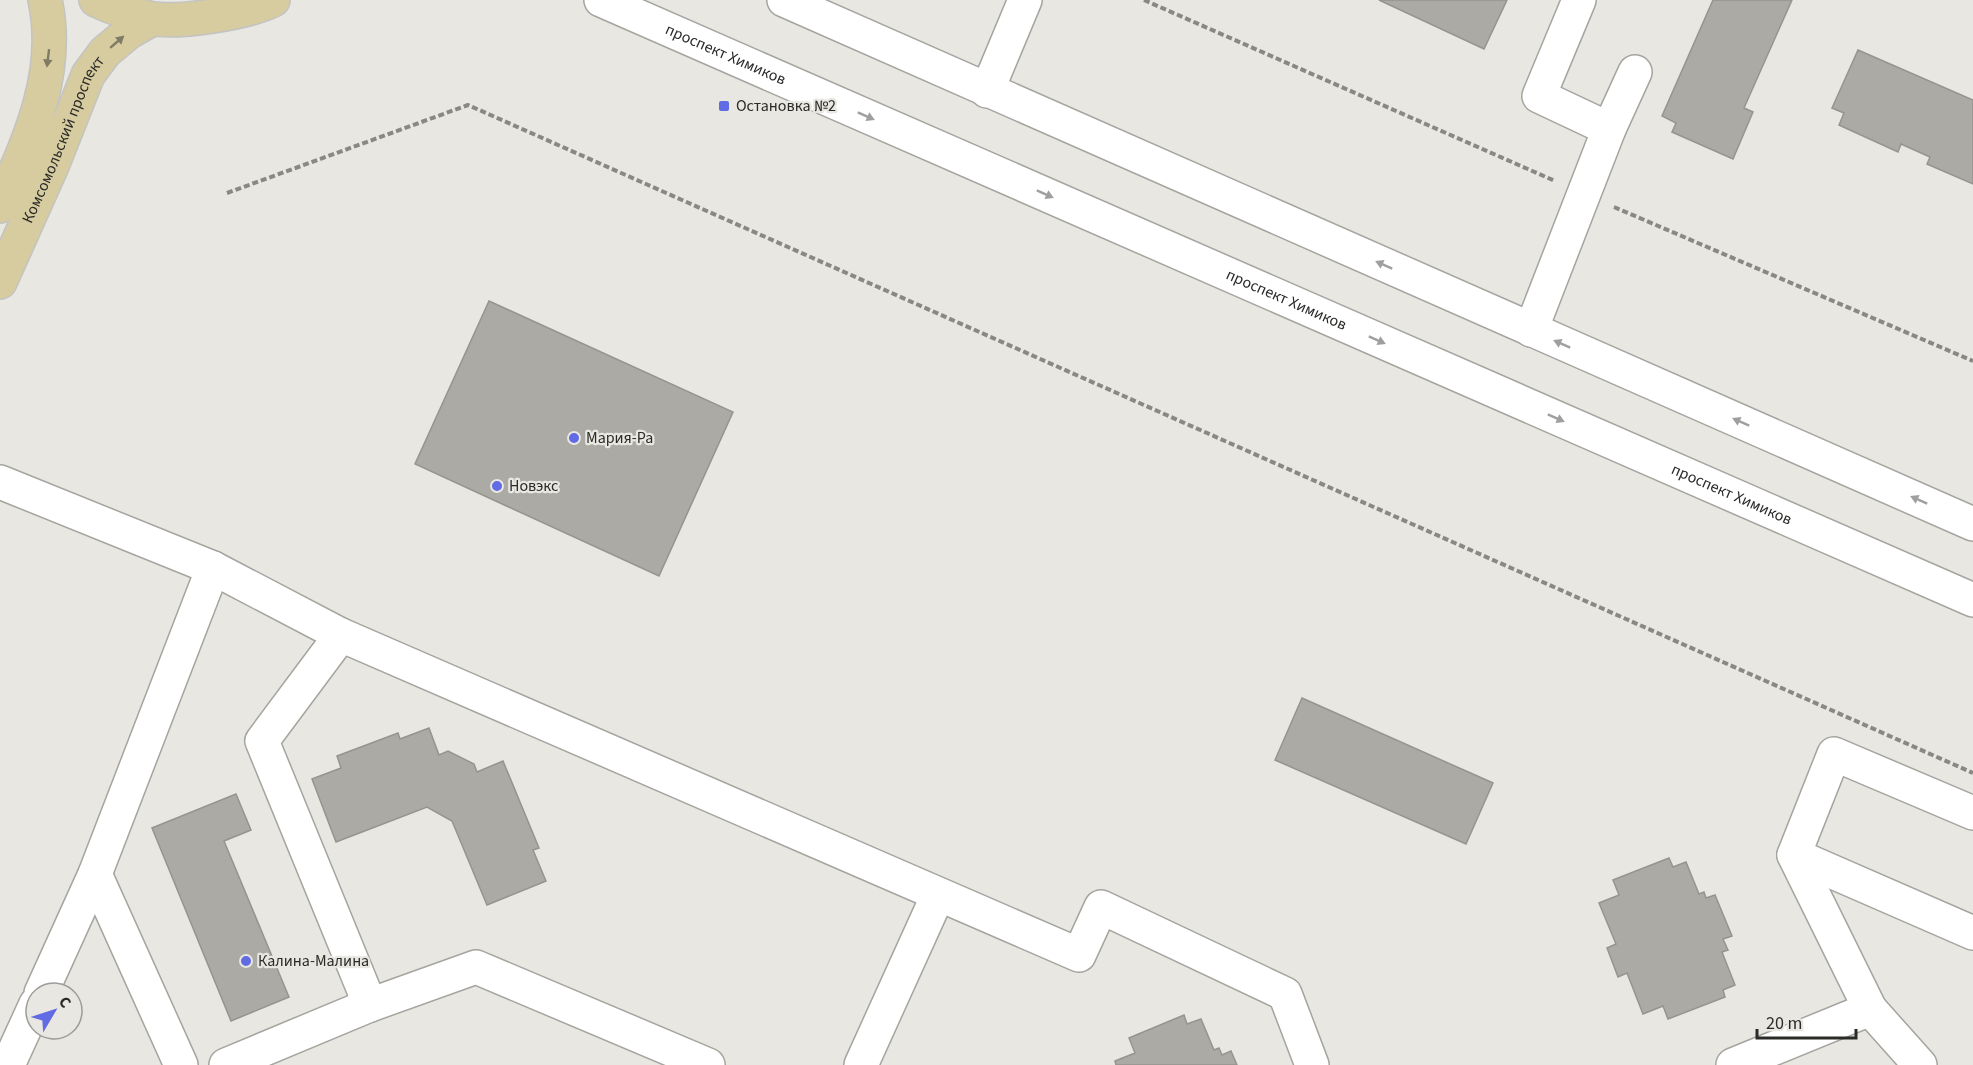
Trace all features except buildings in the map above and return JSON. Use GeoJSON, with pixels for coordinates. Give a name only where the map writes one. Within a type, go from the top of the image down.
{"type":"FeatureCollection","features":[{"type":"Feature","properties":{"kind":"main road","name":"Комсомольский проспект"},"geometry":{"type":"LineString","coordinates":[[0,206],[24,153],[40,105],[50,54],[49,17],[45,0]]}},
{"type":"Feature","properties":{"kind":"main road"},"geometry":{"type":"LineString","coordinates":[[96,0],[123,12],[152,19],[228,14],[273,0]]}},
{"type":"Feature","properties":{"kind":"main road","name":"Комсомольский проспект"},"geometry":{"type":"LineString","coordinates":[[0,282],[52,166],[88,75],[105,52],[129,32],[152,19]]}},
{"type":"Feature","properties":{"kind":"street","name":"проспект Химиков"},"geometry":{"type":"LineString","coordinates":[[601,0],[1973,600]]}},
{"type":"Feature","properties":{"kind":"street"},"geometry":{"type":"LineString","coordinates":[[784,0],[1973,524]]}},
{"type":"Feature","properties":{"kind":"street"},"geometry":{"type":"LineString","coordinates":[[987,91],[1025,0]]}},
{"type":"Feature","properties":{"kind":"street"},"geometry":{"type":"LineString","coordinates":[[1579,0],[1539,96],[1610,129]]}},
{"type":"Feature","properties":{"kind":"street"},"geometry":{"type":"LineString","coordinates":[[1531,330],[1610,129],[1635,72]]}},
{"type":"Feature","properties":{"kind":"street"},"geometry":{"type":"LineString","coordinates":[[0,482],[213,568],[340,635],[1079,955],[1101,907],[1285,994],[1312,1065]]}},
{"type":"Feature","properties":{"kind":"street"},"geometry":{"type":"LineString","coordinates":[[46,981],[95,874],[213,568]]}},
{"type":"Feature","properties":{"kind":"street"},"geometry":{"type":"LineString","coordinates":[[340,635],[262,741],[370,1005]]}},
{"type":"Feature","properties":{"kind":"street"},"geometry":{"type":"LineString","coordinates":[[1920,1065],[1870,1009],[1794,855],[1834,753],[1973,813]]}},
{"type":"Feature","properties":{"kind":"street"},"geometry":{"type":"LineString","coordinates":[[1794,855],[1973,933]]}},
{"type":"Feature","properties":{"kind":"street"},"geometry":{"type":"LineString","coordinates":[[95,874],[182,1065]]}},
{"type":"Feature","properties":{"kind":"street"},"geometry":{"type":"LineString","coordinates":[[861,1065],[938,895]]}},
{"type":"Feature","properties":{"kind":"street"},"geometry":{"type":"LineString","coordinates":[[226,1065],[370,1005],[476,967],[708,1065]]}},
{"type":"Feature","properties":{"kind":"street"},"geometry":{"type":"LineString","coordinates":[[1733,1065],[1870,1009]]}},
{"type":"Feature","properties":{"kind":"street"},"geometry":{"type":"LineString","coordinates":[[8,1065],[24,1030]]}},
{"type":"Feature","properties":{"kind":"path"},"geometry":{"type":"LineString","coordinates":[[227,193],[468,105],[1973,773]]}},
{"type":"Feature","properties":{"kind":"place","name":"Остановка №2"},"geometry":{"type":"Point","coordinates":[724,106]}},
{"type":"Feature","properties":{"kind":"place","name":"Мария-Ра"},"geometry":{"type":"Point","coordinates":[574,438]}},
{"type":"Feature","properties":{"kind":"place","name":"Новэкс"},"geometry":{"type":"Point","coordinates":[497,486]}},
{"type":"Feature","properties":{"kind":"place","name":"Калина-Малина"},"geometry":{"type":"Point","coordinates":[246,961]}}]}
